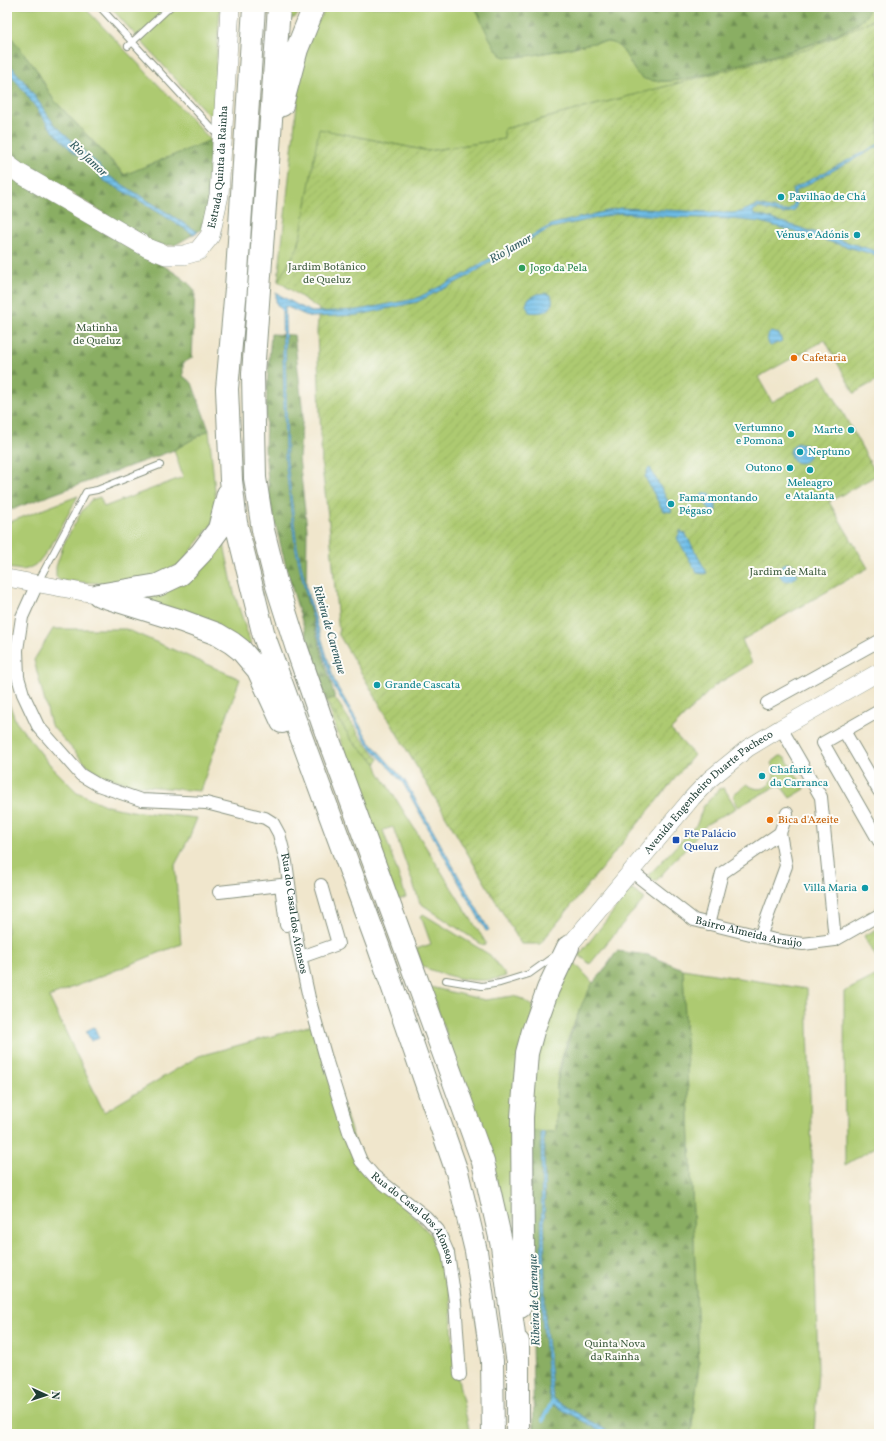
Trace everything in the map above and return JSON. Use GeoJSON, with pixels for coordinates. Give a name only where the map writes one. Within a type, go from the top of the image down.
{"type":"FeatureCollection","features":[{"type":"Feature","properties":{"kind":"highway"},"geometry":{"type":"LineString","coordinates":[[254,7],[228,389],[231,480],[236,523],[264,636],[376,940],[457,1172],[476,1251],[492,1361],[493,1434]]}},
{"type":"Feature","properties":{"kind":"highway"},"geometry":{"type":"LineString","coordinates":[[279,7],[252,374],[255,478],[263,530],[277,586],[323,724],[483,1162],[502,1246],[517,1357]]}},
{"type":"Feature","properties":{"kind":"highway"},"geometry":{"type":"LineString","coordinates":[[269,154],[297,48],[314,7]]}},
{"type":"Feature","properties":{"kind":"highway"},"geometry":{"type":"LineString","coordinates":[[99,595],[158,585],[181,574],[219,530],[231,480]]}},
{"type":"Feature","properties":{"kind":"highway"},"geometry":{"type":"LineString","coordinates":[[99,595],[182,621],[217,634],[241,650],[258,670],[278,714],[328,809]]}},
{"type":"Feature","properties":{"kind":"highway"},"geometry":{"type":"LineString","coordinates":[[518,1434],[517,1357],[523,1247],[522,1117],[527,1052],[532,1031],[548,989],[568,947]]}},
{"type":"Feature","properties":{"kind":"main road","name":"Estrada Quinta da Rainha"},"geometry":{"type":"LineString","coordinates":[[7,164],[19,173],[148,248],[166,255],[184,255],[198,251],[210,236],[219,194],[230,7]]}},
{"type":"Feature","properties":{"kind":"street"},"geometry":{"type":"LineString","coordinates":[[7,578],[99,595]]}},
{"type":"Feature","properties":{"kind":"street","name":"Rua do Casal dos Afonsos"},"geometry":{"type":"LineString","coordinates":[[37,584],[22,617],[17,650],[18,677],[38,726],[81,775],[98,785],[141,800],[206,803],[265,818],[273,823],[279,834],[286,862],[309,998],[349,1132],[361,1161],[374,1176],[426,1217],[438,1230],[448,1253],[456,1301],[460,1375]]}},
{"type":"Feature","properties":{"kind":"street"},"geometry":{"type":"LineString","coordinates":[[767,703],[879,641]]}},
{"type":"Feature","properties":{"kind":"street","name":"Avenida Engenheiro Duarte Pacheco"},"geometry":{"type":"LineString","coordinates":[[568,947],[692,798],[710,779],[748,748],[879,672]]}},
{"type":"Feature","properties":{"kind":"street"},"geometry":{"type":"LineString","coordinates":[[879,710],[823,743],[879,841]]}},
{"type":"Feature","properties":{"kind":"street"},"geometry":{"type":"LineString","coordinates":[[781,728],[821,797],[835,940],[879,915]]}},
{"type":"Feature","properties":{"kind":"street"},"geometry":{"type":"LineString","coordinates":[[844,730],[879,791]]}},
{"type":"Feature","properties":{"kind":"street"},"geometry":{"type":"LineString","coordinates":[[760,937],[786,866],[780,833],[787,812]]}},
{"type":"Feature","properties":{"kind":"street"},"geometry":{"type":"LineString","coordinates":[[709,924],[722,873],[780,833]]}},
{"type":"Feature","properties":{"kind":"street","name":"Bairro Almeida Araújo"},"geometry":{"type":"LineString","coordinates":[[631,872],[694,920],[760,937],[803,944],[835,940]]}},
{"type":"Feature","properties":{"kind":"street"},"geometry":{"type":"LineString","coordinates":[[219,892],[281,885],[286,925]]}},
{"type":"Feature","properties":{"kind":"street"},"geometry":{"type":"LineString","coordinates":[[301,957],[338,944],[321,885]]}},
{"type":"Feature","properties":{"kind":"lane"},"geometry":{"type":"LineString","coordinates":[[100,7],[130,44],[201,115],[222,139]]}},
{"type":"Feature","properties":{"kind":"lane"},"geometry":{"type":"LineString","coordinates":[[130,44],[170,7]]}},
{"type":"Feature","properties":{"kind":"lane"},"geometry":{"type":"LineString","coordinates":[[37,584],[86,492],[97,490],[160,465]]}},
{"type":"Feature","properties":{"kind":"lane"},"geometry":{"type":"LineString","coordinates":[[446,980],[482,986],[500,983],[530,974],[568,947]]}},
{"type":"Feature","properties":{"kind":"green space"},"geometry":{"type":"Polygon","coordinates":[[[7,7],[84,7],[211,140],[125,175],[53,99],[36,69],[7,32],[7,7]]]}},
{"type":"Feature","properties":{"kind":"green space"},"geometry":{"type":"Polygon","coordinates":[[[110,7],[220,7],[213,119],[204,110],[110,7]]]}},
{"type":"Feature","properties":{"kind":"green space"},"geometry":{"type":"Polygon","coordinates":[[[289,7],[302,7],[296,17],[288,20],[289,7]]]}},
{"type":"Feature","properties":{"kind":"green space"},"geometry":{"type":"Polygon","coordinates":[[[327,7],[475,7],[493,44],[504,56],[544,53],[593,43],[609,42],[622,49],[637,73],[642,77],[649,80],[660,81],[692,78],[815,43],[846,30],[860,22],[866,15],[869,7],[879,7],[879,17],[808,49],[504,129],[505,139],[428,151],[339,133],[299,241],[298,249],[278,281],[301,66],[314,28],[327,7]]]}},
{"type":"Feature","properties":{"kind":"green space"},"geometry":{"type":"Polygon","coordinates":[[[475,7],[869,7],[866,15],[860,22],[815,43],[703,75],[681,80],[659,81],[648,80],[641,77],[621,49],[616,44],[608,42],[598,42],[520,57],[508,57],[501,55],[490,39],[475,7]]]}},
{"type":"Feature","properties":{"kind":"green space"},"geometry":{"type":"Polygon","coordinates":[[[879,17],[879,379],[854,393],[825,340],[758,377],[772,402],[822,375],[877,475],[829,502],[868,568],[742,640],[752,663],[714,686],[671,730],[694,755],[540,944],[521,944],[339,635],[330,532],[322,468],[317,331],[319,309],[278,281],[299,245],[319,129],[428,151],[504,139],[504,129],[808,49],[879,17]]]}},
{"type":"Feature","properties":{"kind":"green space"},"geometry":{"type":"Polygon","coordinates":[[[7,32],[36,69],[53,99],[124,175],[211,140],[206,227],[175,245],[155,245],[7,153],[7,32]]]}},
{"type":"Feature","properties":{"kind":"green space","name":"Matinha de Queluz"},"geometry":{"type":"Polygon","coordinates":[[[7,168],[96,228],[178,275],[195,291],[192,358],[183,363],[183,376],[192,383],[209,430],[174,450],[7,511],[7,168]]]}},
{"type":"Feature","properties":{"kind":"green space"},"geometry":{"type":"Polygon","coordinates":[[[271,334],[294,335],[303,413],[299,458],[307,529],[306,598],[335,698],[326,700],[288,575],[270,502],[265,449],[267,386],[271,334]]]}},
{"type":"Feature","properties":{"kind":"green space"},"geometry":{"type":"Polygon","coordinates":[[[209,430],[216,501],[212,524],[181,564],[136,585],[61,581],[56,577],[56,567],[64,543],[82,511],[91,500],[100,497],[104,507],[183,477],[174,450],[209,430]]]}},
{"type":"Feature","properties":{"kind":"green space"},"geometry":{"type":"Polygon","coordinates":[[[78,496],[51,546],[37,564],[22,570],[7,568],[7,523],[78,496]]]}},
{"type":"Feature","properties":{"kind":"green space"},"geometry":{"type":"Polygon","coordinates":[[[224,544],[234,593],[251,644],[248,645],[134,598],[180,583],[224,544]]]}},
{"type":"Feature","properties":{"kind":"green space"},"geometry":{"type":"Polygon","coordinates":[[[53,629],[126,629],[240,679],[200,791],[133,785],[101,775],[84,762],[51,725],[34,660],[53,629]]]}},
{"type":"Feature","properties":{"kind":"green space"},"geometry":{"type":"Polygon","coordinates":[[[7,698],[16,722],[52,767],[77,792],[107,806],[131,811],[197,818],[189,838],[175,865],[181,944],[49,997],[104,1112],[199,1056],[316,1024],[361,1161],[448,1253],[454,1361],[469,1429],[467,1434],[7,1434],[7,698]]]}},
{"type":"Feature","properties":{"kind":"green space"},"geometry":{"type":"Polygon","coordinates":[[[335,698],[362,739],[379,759],[376,763],[353,742],[326,700],[335,698]]]}},
{"type":"Feature","properties":{"kind":"green space"},"geometry":{"type":"Polygon","coordinates":[[[326,700],[353,742],[376,763],[379,772],[486,943],[484,946],[420,903],[393,827],[383,830],[406,897],[397,900],[326,700]]]}},
{"type":"Feature","properties":{"kind":"green space"},"geometry":{"type":"Polygon","coordinates":[[[780,756],[786,759],[805,789],[790,798],[780,785],[778,785],[738,807],[734,794],[747,784],[753,788],[759,789],[769,785],[774,776],[771,763],[780,756]]]}},
{"type":"Feature","properties":{"kind":"green space"},"geometry":{"type":"Polygon","coordinates":[[[724,788],[736,808],[707,824],[655,882],[648,876],[697,824],[703,807],[719,789],[724,788]]]}},
{"type":"Feature","properties":{"kind":"green space"},"geometry":{"type":"Polygon","coordinates":[[[631,889],[645,899],[629,916],[590,964],[579,955],[631,889]]]}},
{"type":"Feature","properties":{"kind":"green space"},"geometry":{"type":"Polygon","coordinates":[[[423,914],[490,955],[506,976],[485,980],[464,979],[423,967],[416,949],[431,944],[421,916],[423,914]]]}},
{"type":"Feature","properties":{"kind":"green space"},"geometry":{"type":"Polygon","coordinates":[[[879,928],[879,962],[864,936],[879,928]]]}},
{"type":"Feature","properties":{"kind":"green space","name":"Quinta Nova da Rainha"},"geometry":{"type":"Polygon","coordinates":[[[617,951],[648,955],[683,969],[699,1365],[691,1434],[534,1434],[530,1249],[530,1131],[556,1132],[557,1083],[564,1053],[582,1004],[592,984],[602,973],[617,951]]]}},
{"type":"Feature","properties":{"kind":"green space"},"geometry":{"type":"Polygon","coordinates":[[[574,962],[593,983],[581,1006],[562,1058],[557,1083],[556,1132],[530,1131],[532,1086],[542,1038],[559,991],[574,962]]]}},
{"type":"Feature","properties":{"kind":"green space"},"geometry":{"type":"Polygon","coordinates":[[[683,969],[807,989],[818,1369],[814,1434],[691,1434],[699,1365],[683,969]]]}},
{"type":"Feature","properties":{"kind":"green space"},"geometry":{"type":"Polygon","coordinates":[[[879,974],[879,1145],[845,1165],[844,992],[879,974]]]}},
{"type":"Feature","properties":{"kind":"green space"},"geometry":{"type":"Polygon","coordinates":[[[430,987],[485,1000],[513,996],[520,998],[533,1006],[512,1241],[502,1199],[430,987]]]}},
{"type":"Feature","properties":{"kind":"water","name":"Rio Jamor"},"geometry":{"type":"Polygon","coordinates":[[[7,61],[27,85],[54,124],[109,176],[198,232],[193,234],[103,180],[95,169],[72,151],[51,129],[7,70],[7,61]]]}},
{"type":"Feature","properties":{"kind":"water","name":"Rio Jamor"},"geometry":{"type":"Polygon","coordinates":[[[879,144],[879,146],[795,191],[797,204],[794,211],[783,214],[759,208],[754,210],[753,213],[755,215],[879,252],[879,256],[761,222],[620,213],[551,228],[495,259],[469,276],[417,302],[359,315],[311,317],[285,306],[287,459],[297,546],[307,590],[335,683],[369,741],[405,781],[489,930],[486,931],[403,783],[368,744],[333,685],[305,591],[295,547],[285,460],[282,311],[276,303],[276,293],[312,312],[358,310],[415,299],[467,273],[487,260],[553,224],[620,208],[732,213],[740,212],[758,205],[783,211],[789,210],[794,204],[792,189],[879,144]]]}},
{"type":"Feature","properties":{"kind":"water"},"geometry":{"type":"Polygon","coordinates":[[[545,293],[551,295],[552,305],[550,308],[543,312],[529,312],[526,305],[528,299],[538,294],[545,293]]]}},
{"type":"Feature","properties":{"kind":"water"},"geometry":{"type":"Polygon","coordinates":[[[771,332],[779,334],[782,341],[770,346],[768,342],[768,335],[771,332]]]}},
{"type":"Feature","properties":{"kind":"water"},"geometry":{"type":"Polygon","coordinates":[[[800,443],[807,446],[810,453],[807,460],[800,463],[793,460],[790,453],[793,446],[800,443]]]}},
{"type":"Feature","properties":{"kind":"water"},"geometry":{"type":"Polygon","coordinates":[[[650,468],[668,501],[667,502],[672,511],[671,512],[663,511],[645,477],[648,469],[650,468]]]}},
{"type":"Feature","properties":{"kind":"water"},"geometry":{"type":"Polygon","coordinates":[[[705,493],[710,494],[716,504],[716,512],[712,514],[701,495],[705,493]]]}},
{"type":"Feature","properties":{"kind":"water"},"geometry":{"type":"Polygon","coordinates":[[[681,530],[683,534],[685,533],[707,573],[697,573],[677,538],[681,530]]]}},
{"type":"Feature","properties":{"kind":"water"},"geometry":{"type":"Polygon","coordinates":[[[788,563],[794,566],[797,572],[794,578],[788,581],[782,578],[779,572],[782,566],[788,563]]]}},
{"type":"Feature","properties":{"kind":"water"},"geometry":{"type":"Polygon","coordinates":[[[94,1027],[99,1038],[91,1041],[86,1031],[94,1027]]]}},
{"type":"Feature","properties":{"kind":"water"},"geometry":{"type":"Polygon","coordinates":[[[541,1132],[544,1132],[545,1317],[553,1399],[613,1434],[606,1434],[552,1404],[550,1401],[542,1317],[541,1132]]]}},
{"type":"Feature","properties":{"kind":"waterway"},"geometry":{"type":"LineString","coordinates":[[543,1420],[552,1402]]}},
{"type":"Feature","properties":{"kind":"place","name":"Pavilhão de Chá"},"geometry":{"type":"Point","coordinates":[781,197]}},
{"type":"Feature","properties":{"kind":"place","name":"Vénus e Adónis"},"geometry":{"type":"Point","coordinates":[857,235]}},
{"type":"Feature","properties":{"kind":"place","name":"Jogo da Pela"},"geometry":{"type":"Point","coordinates":[522,268]}},
{"type":"Feature","properties":{"kind":"place","name":"Cafetaria"},"geometry":{"type":"Point","coordinates":[794,358]}},
{"type":"Feature","properties":{"kind":"place","name":"Marte"},"geometry":{"type":"Point","coordinates":[851,430]}},
{"type":"Feature","properties":{"kind":"place","name":"Vertumno e Pomona"},"geometry":{"type":"Point","coordinates":[791,434]}},
{"type":"Feature","properties":{"kind":"place","name":"Neptuno"},"geometry":{"type":"Point","coordinates":[800,452]}},
{"type":"Feature","properties":{"kind":"place","name":"Outono"},"geometry":{"type":"Point","coordinates":[790,468]}},
{"type":"Feature","properties":{"kind":"place","name":"Meleagro e Atalanta"},"geometry":{"type":"Point","coordinates":[810,470]}},
{"type":"Feature","properties":{"kind":"place","name":"Fama montando Pégaso"},"geometry":{"type":"Point","coordinates":[671,504]}},
{"type":"Feature","properties":{"kind":"place","name":"Grande Cascata"},"geometry":{"type":"Point","coordinates":[377,685]}},
{"type":"Feature","properties":{"kind":"place","name":"Chafariz da Carranca"},"geometry":{"type":"Point","coordinates":[762,776]}},
{"type":"Feature","properties":{"kind":"place","name":"Bica d'Azeite"},"geometry":{"type":"Point","coordinates":[770,820]}},
{"type":"Feature","properties":{"kind":"place","name":"Fte Palácio Queluz"},"geometry":{"type":"Point","coordinates":[676,840]}},
{"type":"Feature","properties":{"kind":"place","name":"Villa Maria"},"geometry":{"type":"Point","coordinates":[865,888]}},
{"type":"Feature","properties":{"kind":"park label","name":"Jardim Botânico de Queluz"},"geometry":{"type":"Point","coordinates":[327,273]}},
{"type":"Feature","properties":{"kind":"park label","name":"Jardim de Malta"},"geometry":{"type":"Point","coordinates":[788,572]}},
{"type":"Feature","properties":{"kind":"water label","name":"Ribeira de Carenque"},"geometry":{"type":"Point","coordinates":[329,630]}},
{"type":"Feature","properties":{"kind":"water label","name":"Ribeira de Carenque"},"geometry":{"type":"Point","coordinates":[535,1300]}}]}
